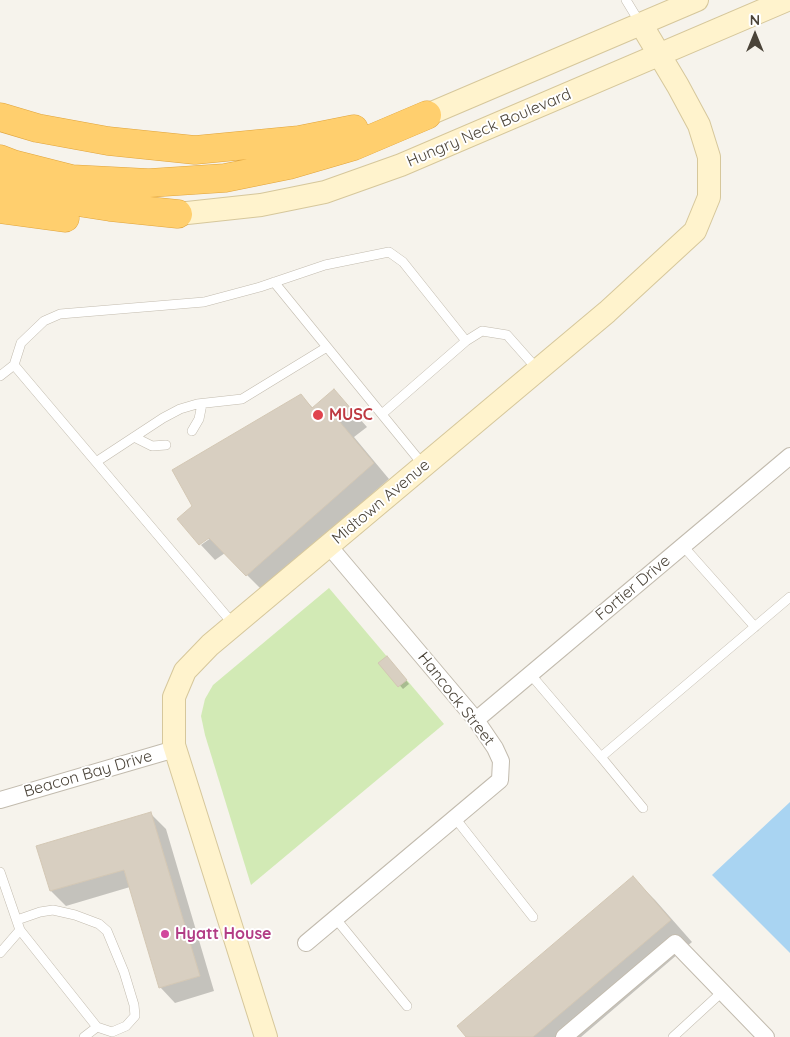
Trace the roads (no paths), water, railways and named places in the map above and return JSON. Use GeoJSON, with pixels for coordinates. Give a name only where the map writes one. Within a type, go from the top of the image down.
{"type":"FeatureCollection","features":[{"type":"Feature","properties":{"kind":"highway"},"geometry":{"type":"LineString","coordinates":[[0,117],[37,128],[108,141],[195,150],[299,140],[427,115]]}},
{"type":"Feature","properties":{"kind":"highway"},"geometry":{"type":"LineString","coordinates":[[0,159],[72,179],[149,183],[225,178],[289,165],[354,146],[427,115]]}},
{"type":"Feature","properties":{"kind":"highway"},"geometry":{"type":"LineString","coordinates":[[0,186],[39,196],[110,207],[178,214]]}},
{"type":"Feature","properties":{"kind":"highway"},"geometry":{"type":"LineString","coordinates":[[0,209],[76,219],[127,220],[178,214]]}},
{"type":"Feature","properties":{"kind":"street"},"geometry":{"type":"LineString","coordinates":[[427,115],[697,0]]}},
{"type":"Feature","properties":{"kind":"street","name":"Hungry Neck Boulevard"},"geometry":{"type":"LineString","coordinates":[[178,214],[261,205],[325,192],[401,165],[660,56],[787,0]]}},
{"type":"Feature","properties":{"kind":"street","name":"Midtown Avenue"},"geometry":{"type":"LineString","coordinates":[[266,1037],[175,749],[174,697],[185,671],[210,646],[607,312],[695,231],[709,197],[709,158],[699,124],[640,24]]}},
{"type":"Feature","properties":{"kind":"street","name":"Fortier Drive"},"geometry":{"type":"LineString","coordinates":[[476,720],[790,456]]}},
{"type":"Feature","properties":{"kind":"street","name":"Hancock Street"},"geometry":{"type":"LineString","coordinates":[[306,943],[500,780],[502,761],[476,720],[329,546]]}},
{"type":"Feature","properties":{"kind":"street","name":"Beacon Bay Drive"},"geometry":{"type":"LineString","coordinates":[[0,800],[175,749]]}},
{"type":"Feature","properties":{"kind":"street"},"geometry":{"type":"LineString","coordinates":[[564,1037],[675,943],[766,1037]]}},
{"type":"Feature","properties":{"kind":"lane"},"geometry":{"type":"LineString","coordinates":[[626,0],[640,24]]}},
{"type":"Feature","properties":{"kind":"lane"},"geometry":{"type":"LineString","coordinates":[[0,376],[14,365],[21,343],[44,321],[60,314],[204,302],[325,265],[389,252],[403,262],[466,340]]}},
{"type":"Feature","properties":{"kind":"lane"},"geometry":{"type":"LineString","coordinates":[[274,282],[424,466]]}},
{"type":"Feature","properties":{"kind":"lane"},"geometry":{"type":"LineString","coordinates":[[382,414],[466,340],[482,332],[507,335],[538,370]]}},
{"type":"Feature","properties":{"kind":"lane"},"geometry":{"type":"LineString","coordinates":[[96,462],[180,410],[202,404],[242,400],[328,347]]}},
{"type":"Feature","properties":{"kind":"lane"},"geometry":{"type":"LineString","coordinates":[[14,365],[234,625]]}},
{"type":"Feature","properties":{"kind":"lane"},"geometry":{"type":"LineString","coordinates":[[192,431],[199,418],[202,404]]}},
{"type":"Feature","properties":{"kind":"lane"},"geometry":{"type":"LineString","coordinates":[[134,437],[152,446],[166,445]]}},
{"type":"Feature","properties":{"kind":"lane"},"geometry":{"type":"LineString","coordinates":[[683,546],[755,627]]}},
{"type":"Feature","properties":{"kind":"lane"},"geometry":{"type":"LineString","coordinates":[[602,757],[790,597]]}},
{"type":"Feature","properties":{"kind":"lane"},"geometry":{"type":"LineString","coordinates":[[531,675],[643,808]]}},
{"type":"Feature","properties":{"kind":"lane"},"geometry":{"type":"LineString","coordinates":[[454,818],[533,917]]}},
{"type":"Feature","properties":{"kind":"lane"},"geometry":{"type":"LineString","coordinates":[[0,872],[20,930],[96,1027],[112,1032],[126,1026],[135,1016],[134,1005],[124,972],[106,931],[99,924],[75,915],[53,910],[17,920]]}},
{"type":"Feature","properties":{"kind":"lane"},"geometry":{"type":"LineString","coordinates":[[336,919],[407,1006]]}},
{"type":"Feature","properties":{"kind":"lane"},"geometry":{"type":"LineString","coordinates":[[0,953],[20,930]]}},
{"type":"Feature","properties":{"kind":"lane"},"geometry":{"type":"LineString","coordinates":[[673,1037],[722,992]]}},
{"type":"Feature","properties":{"kind":"lane"},"geometry":{"type":"LineString","coordinates":[[84,1037],[96,1027]]}},
{"type":"Feature","properties":{"kind":"water"},"geometry":{"type":"Polygon","coordinates":[[[790,802],[790,953],[712,875],[790,802]]]}},
{"type":"Feature","properties":{"kind":"place","name":"MUSC"},"geometry":{"type":"Point","coordinates":[318,415]}},
{"type":"Feature","properties":{"kind":"place","name":"Hyatt House"},"geometry":{"type":"Point","coordinates":[165,934]}}]}
